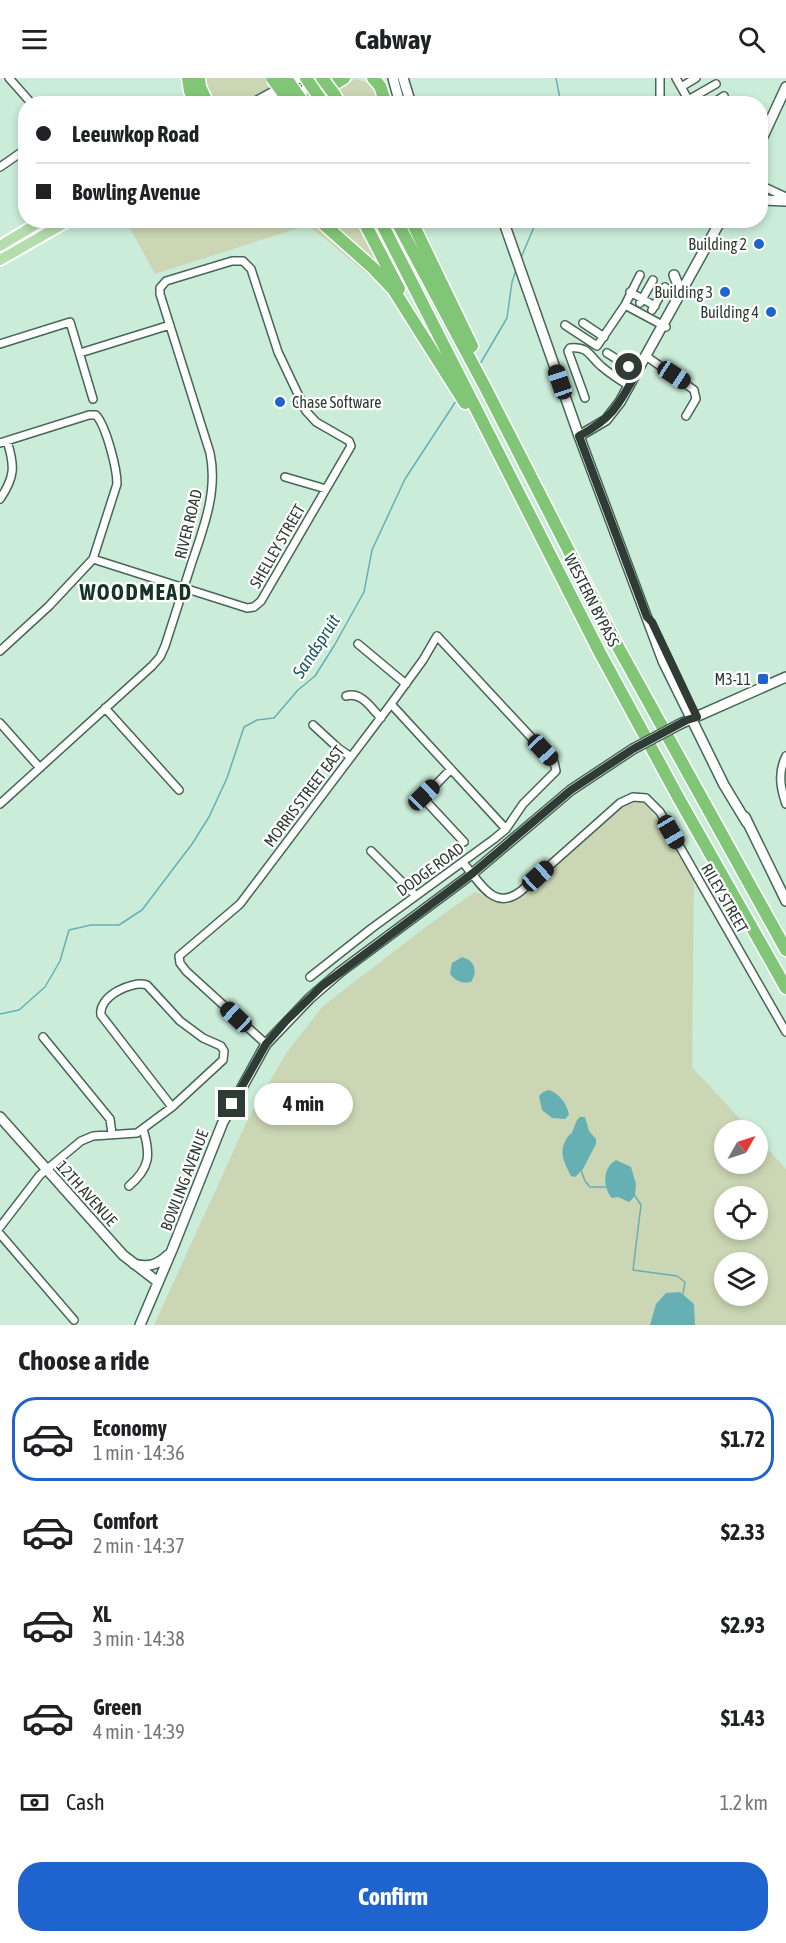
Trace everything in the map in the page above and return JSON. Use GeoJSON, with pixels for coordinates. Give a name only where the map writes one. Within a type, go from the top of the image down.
{"type":"FeatureCollection","features":[{"type":"Feature","properties":{"kind":"highway"},"geometry":{"type":"LineString","coordinates":[[187,78],[192,96]]}},
{"type":"Feature","properties":{"kind":"highway"},"geometry":{"type":"LineString","coordinates":[[199,78],[204,96]]}},
{"type":"Feature","properties":{"kind":"highway"},"geometry":{"type":"LineString","coordinates":[[272,78],[285,96]]}},
{"type":"Feature","properties":{"kind":"highway"},"geometry":{"type":"LineString","coordinates":[[286,78],[297,96]]}},
{"type":"Feature","properties":{"kind":"highway"},"geometry":{"type":"LineString","coordinates":[[306,78],[318,96]]}},
{"type":"Feature","properties":{"kind":"highway"},"geometry":{"type":"LineString","coordinates":[[324,78],[335,96]]}},
{"type":"Feature","properties":{"kind":"highway"},"geometry":{"type":"LineString","coordinates":[[315,96],[344,78]]}},
{"type":"Feature","properties":{"kind":"highway"},"geometry":{"type":"LineString","coordinates":[[373,78],[380,86],[383,96]]}},
{"type":"Feature","properties":{"kind":"highway"},"geometry":{"type":"LineString","coordinates":[[328,228],[385,280],[400,298],[421,333],[449,367]]}},
{"type":"Feature","properties":{"kind":"highway"},"geometry":{"type":"LineString","coordinates":[[367,228],[421,333]]}},
{"type":"Feature","properties":{"kind":"highway"},"geometry":{"type":"LineString","coordinates":[[384,228],[449,367]]}},
{"type":"Feature","properties":{"kind":"highway"},"geometry":{"type":"LineString","coordinates":[[401,228],[468,346]]}},
{"type":"Feature","properties":{"kind":"highway"},"geometry":{"type":"LineString","coordinates":[[415,228],[468,346]]}},
{"type":"Feature","properties":{"kind":"highway","name":"WESTERN BYPASS"},"geometry":{"type":"LineString","coordinates":[[468,346],[522,448],[535,483],[617,645],[786,950]]}},
{"type":"Feature","properties":{"kind":"highway","name":"WESTERN BYPASS"},"geometry":{"type":"LineString","coordinates":[[449,367],[516,489],[672,787],[786,988]]}},
{"type":"Feature","properties":{"kind":"main road"},"geometry":{"type":"LineString","coordinates":[[266,96],[298,78]]}},
{"type":"Feature","properties":{"kind":"main road"},"geometry":{"type":"LineString","coordinates":[[294,96],[324,78]]}},
{"type":"Feature","properties":{"kind":"main road"},"geometry":{"type":"LineString","coordinates":[[393,78],[398,96]]}},
{"type":"Feature","properties":{"kind":"main road"},"geometry":{"type":"LineString","coordinates":[[403,78],[409,96]]}},
{"type":"Feature","properties":{"kind":"main road"},"geometry":{"type":"LineString","coordinates":[[778,100],[785,78]]}},
{"type":"Feature","properties":{"kind":"main road"},"geometry":{"type":"LineString","coordinates":[[768,124],[786,87]]}},
{"type":"Feature","properties":{"kind":"main road"},"geometry":{"type":"LineString","coordinates":[[768,200],[786,199]]}},
{"type":"Feature","properties":{"kind":"main road"},"geometry":{"type":"LineString","coordinates":[[0,246],[30,228]]}},
{"type":"Feature","properties":{"kind":"main road"},"geometry":{"type":"LineString","coordinates":[[0,260],[56,228]]}},
{"type":"Feature","properties":{"kind":"main road"},"geometry":{"type":"LineString","coordinates":[[505,228],[663,661],[691,718],[740,804],[747,823],[786,901]]}},
{"type":"Feature","properties":{"kind":"main road"},"geometry":{"type":"LineString","coordinates":[[668,313],[717,228]]}},
{"type":"Feature","properties":{"kind":"main road"},"geometry":{"type":"LineString","coordinates":[[579,436],[606,420],[615,410],[706,256],[718,228]]}},
{"type":"Feature","properties":{"kind":"main road"},"geometry":{"type":"LineString","coordinates":[[663,328],[678,288],[674,275]]}},
{"type":"Feature","properties":{"kind":"main road","name":"BOWLING AVENUE"},"geometry":{"type":"LineString","coordinates":[[140,1325],[223,1122],[266,1044],[310,998],[340,972],[473,873],[555,802],[633,749],[691,718],[786,674]]}},
{"type":"Feature","properties":{"kind":"main road","name":"12TH AVENUE"},"geometry":{"type":"LineString","coordinates":[[0,1118],[132,1264],[158,1282]]}},
{"type":"Feature","properties":{"kind":"main road"},"geometry":{"type":"LineString","coordinates":[[132,1264],[145,1267],[152,1265],[172,1250]]}},
{"type":"Feature","properties":{"kind":"street"},"geometry":{"type":"LineString","coordinates":[[9,78],[25,96]]}},
{"type":"Feature","properties":{"kind":"street"},"geometry":{"type":"LineString","coordinates":[[660,78],[660,96]]}},
{"type":"Feature","properties":{"kind":"street"},"geometry":{"type":"LineString","coordinates":[[676,78],[686,96]]}},
{"type":"Feature","properties":{"kind":"street"},"geometry":{"type":"LineString","coordinates":[[681,87],[696,78]]}},
{"type":"Feature","properties":{"kind":"street"},"geometry":{"type":"LineString","coordinates":[[698,96],[716,84]]}},
{"type":"Feature","properties":{"kind":"street"},"geometry":{"type":"LineString","coordinates":[[0,166],[18,154]]}},
{"type":"Feature","properties":{"kind":"street"},"geometry":{"type":"LineString","coordinates":[[768,189],[786,199]]}},
{"type":"Feature","properties":{"kind":"street","name":"RIVER ROAD"},"geometry":{"type":"LineString","coordinates":[[0,804],[160,657],[184,589],[208,511],[212,465],[160,294],[163,283],[232,261],[243,261],[251,269],[278,352],[306,411],[316,422],[351,443]]}},
{"type":"Feature","properties":{"kind":"street"},"geometry":{"type":"LineString","coordinates":[[565,325],[596,346],[625,305],[640,274]]}},
{"type":"Feature","properties":{"kind":"street"},"geometry":{"type":"LineString","coordinates":[[641,301],[653,280]]}},
{"type":"Feature","properties":{"kind":"street"},"geometry":{"type":"LineString","coordinates":[[630,292],[653,308],[665,287]]}},
{"type":"Feature","properties":{"kind":"street"},"geometry":{"type":"LineString","coordinates":[[625,305],[663,328]]}},
{"type":"Feature","properties":{"kind":"street"},"geometry":{"type":"LineString","coordinates":[[0,344],[70,322],[93,399]]}},
{"type":"Feature","properties":{"kind":"street"},"geometry":{"type":"LineString","coordinates":[[583,323],[604,337]]}},
{"type":"Feature","properties":{"kind":"street"},"geometry":{"type":"LineString","coordinates":[[80,353],[170,325]]}},
{"type":"Feature","properties":{"kind":"street"},"geometry":{"type":"LineString","coordinates":[[585,398],[568,351],[570,348],[582,348],[592,355],[599,365],[629,386]]}},
{"type":"Feature","properties":{"kind":"street"},"geometry":{"type":"LineString","coordinates":[[607,353],[637,372]]}},
{"type":"Feature","properties":{"kind":"street"},"geometry":{"type":"LineString","coordinates":[[646,356],[694,390],[696,399],[686,416]]}},
{"type":"Feature","properties":{"kind":"street"},"geometry":{"type":"LineString","coordinates":[[0,499],[10,483],[13,471],[13,458],[4,442],[89,415],[96,415],[102,423],[116,472],[117,484],[93,559],[49,606],[0,651]]}},
{"type":"Feature","properties":{"kind":"street","name":"SHELLEY STREET"},"geometry":{"type":"LineString","coordinates":[[93,559],[247,608],[258,605],[351,443]]}},
{"type":"Feature","properties":{"kind":"street"},"geometry":{"type":"LineString","coordinates":[[285,477],[326,489]]}},
{"type":"Feature","properties":{"kind":"street","name":"MORRIS STREET EAST"},"geometry":{"type":"LineString","coordinates":[[266,1044],[186,971],[178,959],[185,949],[240,904],[406,684],[437,636],[554,762],[557,768],[555,773]]}},
{"type":"Feature","properties":{"kind":"street"},"geometry":{"type":"LineString","coordinates":[[358,644],[406,684]]}},
{"type":"Feature","properties":{"kind":"street"},"geometry":{"type":"LineString","coordinates":[[348,693],[360,696],[381,718]]}},
{"type":"Feature","properties":{"kind":"street"},"geometry":{"type":"LineString","coordinates":[[391,704],[506,829]]}},
{"type":"Feature","properties":{"kind":"street"},"geometry":{"type":"LineString","coordinates":[[105,708],[179,790]]}},
{"type":"Feature","properties":{"kind":"street"},"geometry":{"type":"LineString","coordinates":[[0,723],[40,768]]}},
{"type":"Feature","properties":{"kind":"street"},"geometry":{"type":"LineString","coordinates":[[313,725],[351,757]]}},
{"type":"Feature","properties":{"kind":"street"},"geometry":{"type":"LineString","coordinates":[[786,756],[780,779],[786,804]]}},
{"type":"Feature","properties":{"kind":"street"},"geometry":{"type":"LineString","coordinates":[[452,769],[423,798],[464,842]]}},
{"type":"Feature","properties":{"kind":"street","name":"DODGE ROAD"},"geometry":{"type":"LineString","coordinates":[[310,976],[506,829],[523,804],[555,773]]}},
{"type":"Feature","properties":{"kind":"street","name":"RILEY STREET"},"geometry":{"type":"LineString","coordinates":[[463,863],[492,896],[503,899],[514,896],[620,803],[633,797],[646,798],[660,812],[786,1032]]}},
{"type":"Feature","properties":{"kind":"street"},"geometry":{"type":"LineString","coordinates":[[371,851],[416,896]]}},
{"type":"Feature","properties":{"kind":"street"},"geometry":{"type":"LineString","coordinates":[[0,1227],[46,1170],[87,1138],[111,1134],[132,1135],[143,1129],[172,1107],[220,1064],[225,1054],[220,1046],[203,1038],[180,1021],[147,986],[140,983],[131,984],[105,1000],[100,1008],[101,1015],[172,1107]]}},
{"type":"Feature","properties":{"kind":"street"},"geometry":{"type":"LineString","coordinates":[[43,1037],[107,1117],[111,1134]]}},
{"type":"Feature","properties":{"kind":"street"},"geometry":{"type":"LineString","coordinates":[[129,1186],[144,1170],[148,1158],[149,1148],[143,1129]]}},
{"type":"Feature","properties":{"kind":"street"},"geometry":{"type":"LineString","coordinates":[[0,1234],[74,1320]]}},
{"type":"Feature","properties":{"kind":"green space"},"geometry":{"type":"Polygon","coordinates":[[[204,78],[264,78],[270,87],[255,96],[211,96],[204,78]]]}},
{"type":"Feature","properties":{"kind":"green space"},"geometry":{"type":"Polygon","coordinates":[[[356,79],[371,84],[377,96],[339,96],[336,91],[356,79]]]}},
{"type":"Feature","properties":{"kind":"green space"},"geometry":{"type":"Polygon","coordinates":[[[130,228],[299,228],[155,274],[130,228]]]}},
{"type":"Feature","properties":{"kind":"green space"},"geometry":{"type":"Polygon","coordinates":[[[312,228],[321,228],[392,294],[312,228]]]}},
{"type":"Feature","properties":{"kind":"green space"},"geometry":{"type":"Polygon","coordinates":[[[335,228],[360,228],[383,271],[335,228]]]}},
{"type":"Feature","properties":{"kind":"green space"},"geometry":{"type":"Polygon","coordinates":[[[627,799],[645,801],[694,880],[692,1067],[741,1120],[714,1120],[714,1174],[768,1174],[768,1149],[786,1169],[786,1325],[154,1325],[249,1117],[287,1052],[323,1006],[475,892],[508,905],[627,799]]]}},
{"type":"Feature","properties":{"kind":"water"},"geometry":{"type":"Polygon","coordinates":[[[462,957],[470,961],[474,967],[471,982],[459,981],[450,974],[452,963],[462,957]]]}},
{"type":"Feature","properties":{"kind":"water"},"geometry":{"type":"Polygon","coordinates":[[[549,1090],[565,1103],[569,1115],[565,1119],[552,1118],[542,1110],[539,1096],[549,1090]]]}},
{"type":"Feature","properties":{"kind":"water"},"geometry":{"type":"Polygon","coordinates":[[[580,1117],[585,1117],[589,1131],[596,1139],[596,1144],[583,1169],[575,1177],[571,1176],[562,1152],[564,1143],[580,1117]]]}},
{"type":"Feature","properties":{"kind":"water"},"geometry":{"type":"Polygon","coordinates":[[[616,1160],[631,1167],[636,1184],[635,1196],[629,1202],[618,1197],[612,1198],[605,1183],[608,1167],[616,1160]]]}},
{"type":"Feature","properties":{"kind":"water"},"geometry":{"type":"Polygon","coordinates":[[[680,1292],[694,1304],[695,1325],[650,1325],[656,1304],[666,1293],[680,1292]]]}},
{"type":"Feature","properties":{"kind":"waterway","name":"Sandspruit"},"geometry":{"type":"LineString","coordinates":[[556,78],[559,96]]}},
{"type":"Feature","properties":{"kind":"waterway","name":"Sandspruit"},"geometry":{"type":"LineString","coordinates":[[520,260],[534,228]]}},
{"type":"Feature","properties":{"kind":"waterway","name":"Sandspruit"},"geometry":{"type":"LineString","coordinates":[[480,364],[507,318],[516,270]]}},
{"type":"Feature","properties":{"kind":"waterway","name":"Sandspruit"},"geometry":{"type":"LineString","coordinates":[[0,1014],[19,1010],[45,987],[60,961],[69,930],[91,925],[119,925],[142,910],[192,844],[209,817],[227,778],[244,727],[257,720],[274,718],[298,690],[315,676],[334,646],[364,592],[372,550],[405,479],[456,401]]}},
{"type":"Feature","properties":{"kind":"waterway"},"geometry":{"type":"LineString","coordinates":[[581,1170],[590,1187],[606,1187]]}},
{"type":"Feature","properties":{"kind":"waterway"},"geometry":{"type":"LineString","coordinates":[[635,1196],[641,1205],[633,1270],[677,1276],[685,1282],[683,1294]]}},
{"type":"Feature","properties":{"kind":"place","name":"Building 2"},"geometry":{"type":"Point","coordinates":[759,244]}},
{"type":"Feature","properties":{"kind":"place","name":"Building 3"},"geometry":{"type":"Point","coordinates":[725,292]}},
{"type":"Feature","properties":{"kind":"place","name":"Building 4"},"geometry":{"type":"Point","coordinates":[771,312]}},
{"type":"Feature","properties":{"kind":"place","name":"Chase Software"},"geometry":{"type":"Point","coordinates":[280,402]}},
{"type":"Feature","properties":{"kind":"place","name":"M3-11"},"geometry":{"type":"Point","coordinates":[763,679]}},
{"type":"Feature","properties":{"kind":"district","name":"WOODMEAD"},"geometry":{"type":"Point","coordinates":[136,592]}},
{"type":"Feature","properties":{"kind":"route"},"geometry":{"type":"LineString","coordinates":[[232,1104],[266,1044],[322,986],[473,873],[571,790],[633,749],[697,717],[652,622],[647,617],[579,436],[606,420],[615,410],[637,372],[629,367]]}}]}
